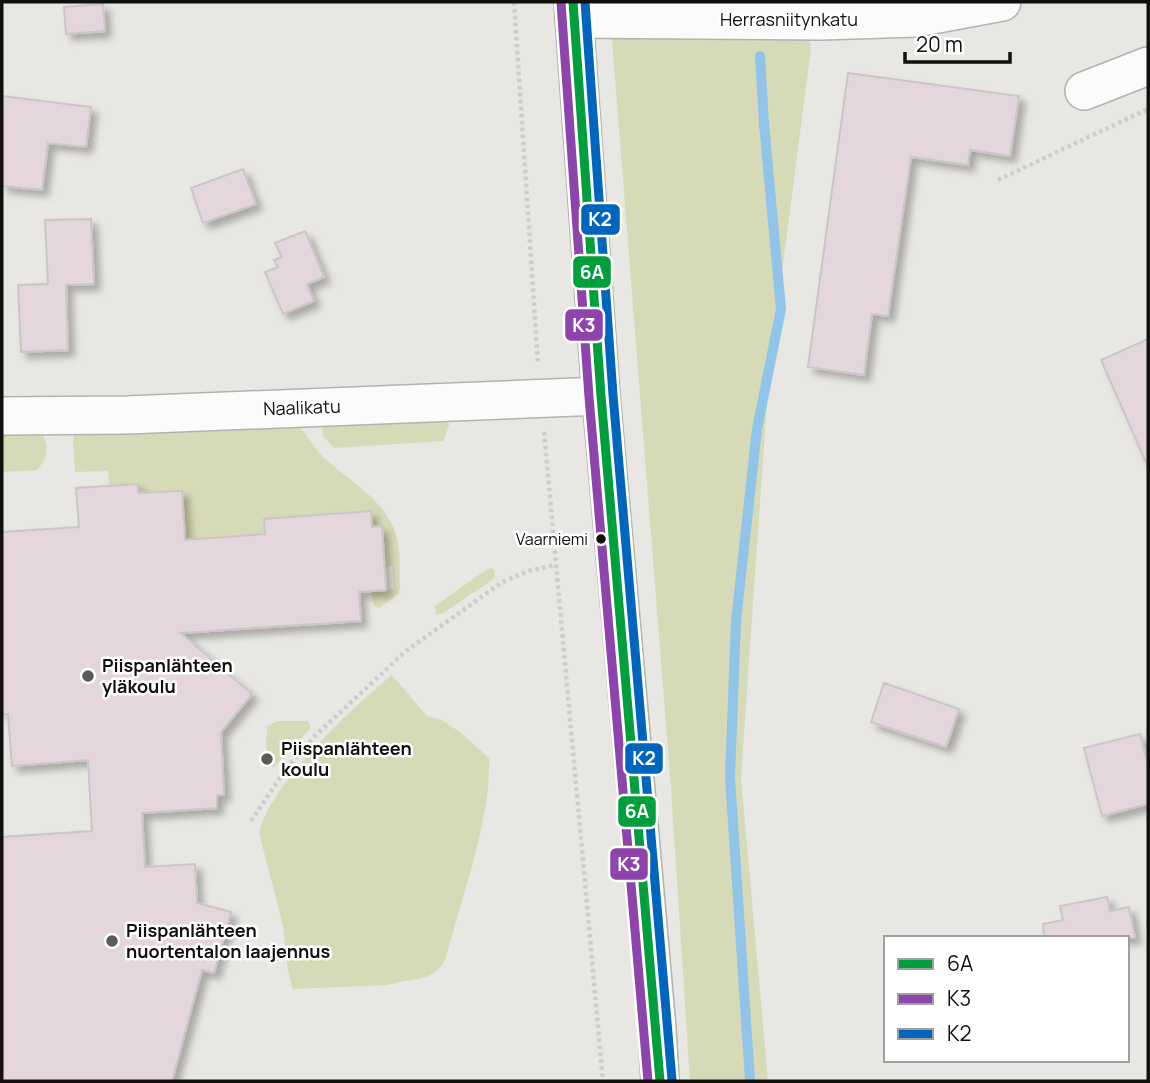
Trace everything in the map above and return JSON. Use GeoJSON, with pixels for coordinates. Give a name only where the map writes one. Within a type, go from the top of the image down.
{"type":"FeatureCollection","features":[{"type":"Feature","properties":{"kind":"street","name":"Herrasniitynkatu"},"geometry":{"type":"LineString","coordinates":[[573,10],[822,21],[916,18],[982,4]]}},
{"type":"Feature","properties":{"kind":"street"},"geometry":{"type":"LineString","coordinates":[[573,10],[601,396],[660,1081]]}},
{"type":"Feature","properties":{"kind":"street"},"geometry":{"type":"LineString","coordinates":[[1084,91],[1148,66]]}},
{"type":"Feature","properties":{"kind":"street","name":"Naalikatu"},"geometry":{"type":"LineString","coordinates":[[2,416],[127,415],[601,396]]}},
{"type":"Feature","properties":{"kind":"path"},"geometry":{"type":"LineString","coordinates":[[513,2],[541,399],[603,1081]]}},
{"type":"Feature","properties":{"kind":"path"},"geometry":{"type":"LineString","coordinates":[[999,180],[1148,109]]}},
{"type":"Feature","properties":{"kind":"path"},"geometry":{"type":"LineString","coordinates":[[251,821],[286,769],[317,734],[406,651],[501,583],[528,571],[556,565]]}},
{"type":"Feature","properties":{"kind":"green space"},"geometry":{"type":"Polygon","coordinates":[[[609,2],[805,2],[811,48],[769,373],[741,777],[768,1081],[690,1081],[671,788],[609,2]]]}},
{"type":"Feature","properties":{"kind":"green space"},"geometry":{"type":"Polygon","coordinates":[[[447,419],[449,425],[443,441],[334,448],[323,436],[322,425],[447,419]]]}},
{"type":"Feature","properties":{"kind":"green space"},"geometry":{"type":"Polygon","coordinates":[[[2,423],[40,430],[46,450],[44,460],[37,470],[2,472],[2,423]]]}},
{"type":"Feature","properties":{"kind":"green space"},"geometry":{"type":"Polygon","coordinates":[[[296,424],[324,458],[376,502],[392,525],[399,550],[400,587],[399,593],[379,608],[374,606],[370,591],[394,589],[392,566],[385,567],[382,526],[296,517],[265,519],[265,534],[185,540],[182,491],[138,493],[137,484],[109,486],[108,471],[75,472],[73,438],[76,432],[296,424]]]}},
{"type":"Feature","properties":{"kind":"green space"},"geometry":{"type":"Polygon","coordinates":[[[492,568],[495,578],[442,614],[436,614],[435,606],[492,568]]]}},
{"type":"Feature","properties":{"kind":"green space"},"geometry":{"type":"Polygon","coordinates":[[[392,675],[427,716],[442,720],[489,758],[489,781],[481,831],[446,957],[436,972],[422,978],[388,985],[293,989],[288,971],[283,925],[259,833],[266,814],[295,770],[336,726],[392,675]]]}},
{"type":"Feature","properties":{"kind":"green space"},"geometry":{"type":"Polygon","coordinates":[[[277,721],[307,721],[310,729],[274,767],[270,766],[269,762],[266,735],[268,726],[277,721]]]}},
{"type":"Feature","properties":{"kind":"building"},"geometry":{"type":"Polygon","coordinates":[[[103,4],[105,31],[66,34],[64,7],[103,4]]]}},
{"type":"Feature","properties":{"kind":"building"},"geometry":{"type":"Polygon","coordinates":[[[848,73],[1019,96],[1010,156],[970,150],[968,165],[911,157],[888,316],[872,314],[864,375],[808,367],[848,73]]]}},
{"type":"Feature","properties":{"kind":"building"},"geometry":{"type":"Polygon","coordinates":[[[2,96],[91,107],[86,147],[48,143],[42,190],[2,186],[2,96]]]}},
{"type":"Feature","properties":{"kind":"building"},"geometry":{"type":"Polygon","coordinates":[[[243,169],[256,204],[203,223],[191,188],[243,169]]]}},
{"type":"Feature","properties":{"kind":"building"},"geometry":{"type":"Polygon","coordinates":[[[91,219],[94,284],[66,285],[68,350],[21,352],[18,285],[48,284],[45,220],[91,219]]]}},
{"type":"Feature","properties":{"kind":"building"},"geometry":{"type":"Polygon","coordinates":[[[305,231],[324,277],[307,284],[314,301],[283,314],[265,272],[278,267],[274,260],[282,257],[275,243],[305,231]]]}},
{"type":"Feature","properties":{"kind":"building"},"geometry":{"type":"Polygon","coordinates":[[[1148,339],[1148,467],[1101,360],[1148,339]]]}},
{"type":"Feature","properties":{"kind":"building"},"geometry":{"type":"Polygon","coordinates":[[[138,484],[138,493],[182,491],[185,540],[265,534],[264,519],[371,511],[372,527],[382,526],[386,590],[359,592],[361,621],[181,633],[252,694],[221,732],[224,795],[217,795],[217,808],[142,813],[145,867],[195,864],[197,903],[231,912],[214,973],[202,970],[172,1081],[2,1081],[2,837],[92,831],[88,760],[12,766],[8,714],[2,714],[2,532],[79,527],[76,488],[138,484]]]}},
{"type":"Feature","properties":{"kind":"building"},"geometry":{"type":"Polygon","coordinates":[[[884,683],[959,709],[946,747],[871,722],[884,683]]]}},
{"type":"Feature","properties":{"kind":"building"},"geometry":{"type":"Polygon","coordinates":[[[1140,734],[1148,766],[1148,804],[1102,816],[1084,748],[1140,734]]]}},
{"type":"Feature","properties":{"kind":"building"},"geometry":{"type":"Polygon","coordinates":[[[1107,897],[1110,911],[1129,907],[1135,938],[1044,936],[1043,924],[1063,920],[1060,906],[1107,897]]]}},
{"type":"Feature","properties":{"kind":"waterway"},"geometry":{"type":"LineString","coordinates":[[750,1081],[730,777],[736,621],[757,429],[781,309],[760,56]]}},
{"type":"Feature","properties":{"kind":"transit line","name":"6A"},"geometry":{"type":"LineString","coordinates":[[573,2],[601,396],[660,1081]]}},
{"type":"Feature","properties":{"kind":"transit line","name":"K2"},"geometry":{"type":"LineString","coordinates":[[585,2],[613,395],[672,1080]]}},
{"type":"Feature","properties":{"kind":"transit line","name":"K3"},"geometry":{"type":"LineString","coordinates":[[561,3],[589,397],[648,1081]]}},
{"type":"Feature","properties":{"kind":"place","name":"Vaarniemi"},"geometry":{"type":"Point","coordinates":[601,539]}},
{"type":"Feature","properties":{"kind":"place","name":"Piispanlähteen yläkoulu"},"geometry":{"type":"Point","coordinates":[88,676]}},
{"type":"Feature","properties":{"kind":"place","name":"Piispanlähteen koulu"},"geometry":{"type":"Point","coordinates":[267,759]}},
{"type":"Feature","properties":{"kind":"place","name":"Piispanlähteen nuortentalon laajennus"},"geometry":{"type":"Point","coordinates":[112,941]}}]}
